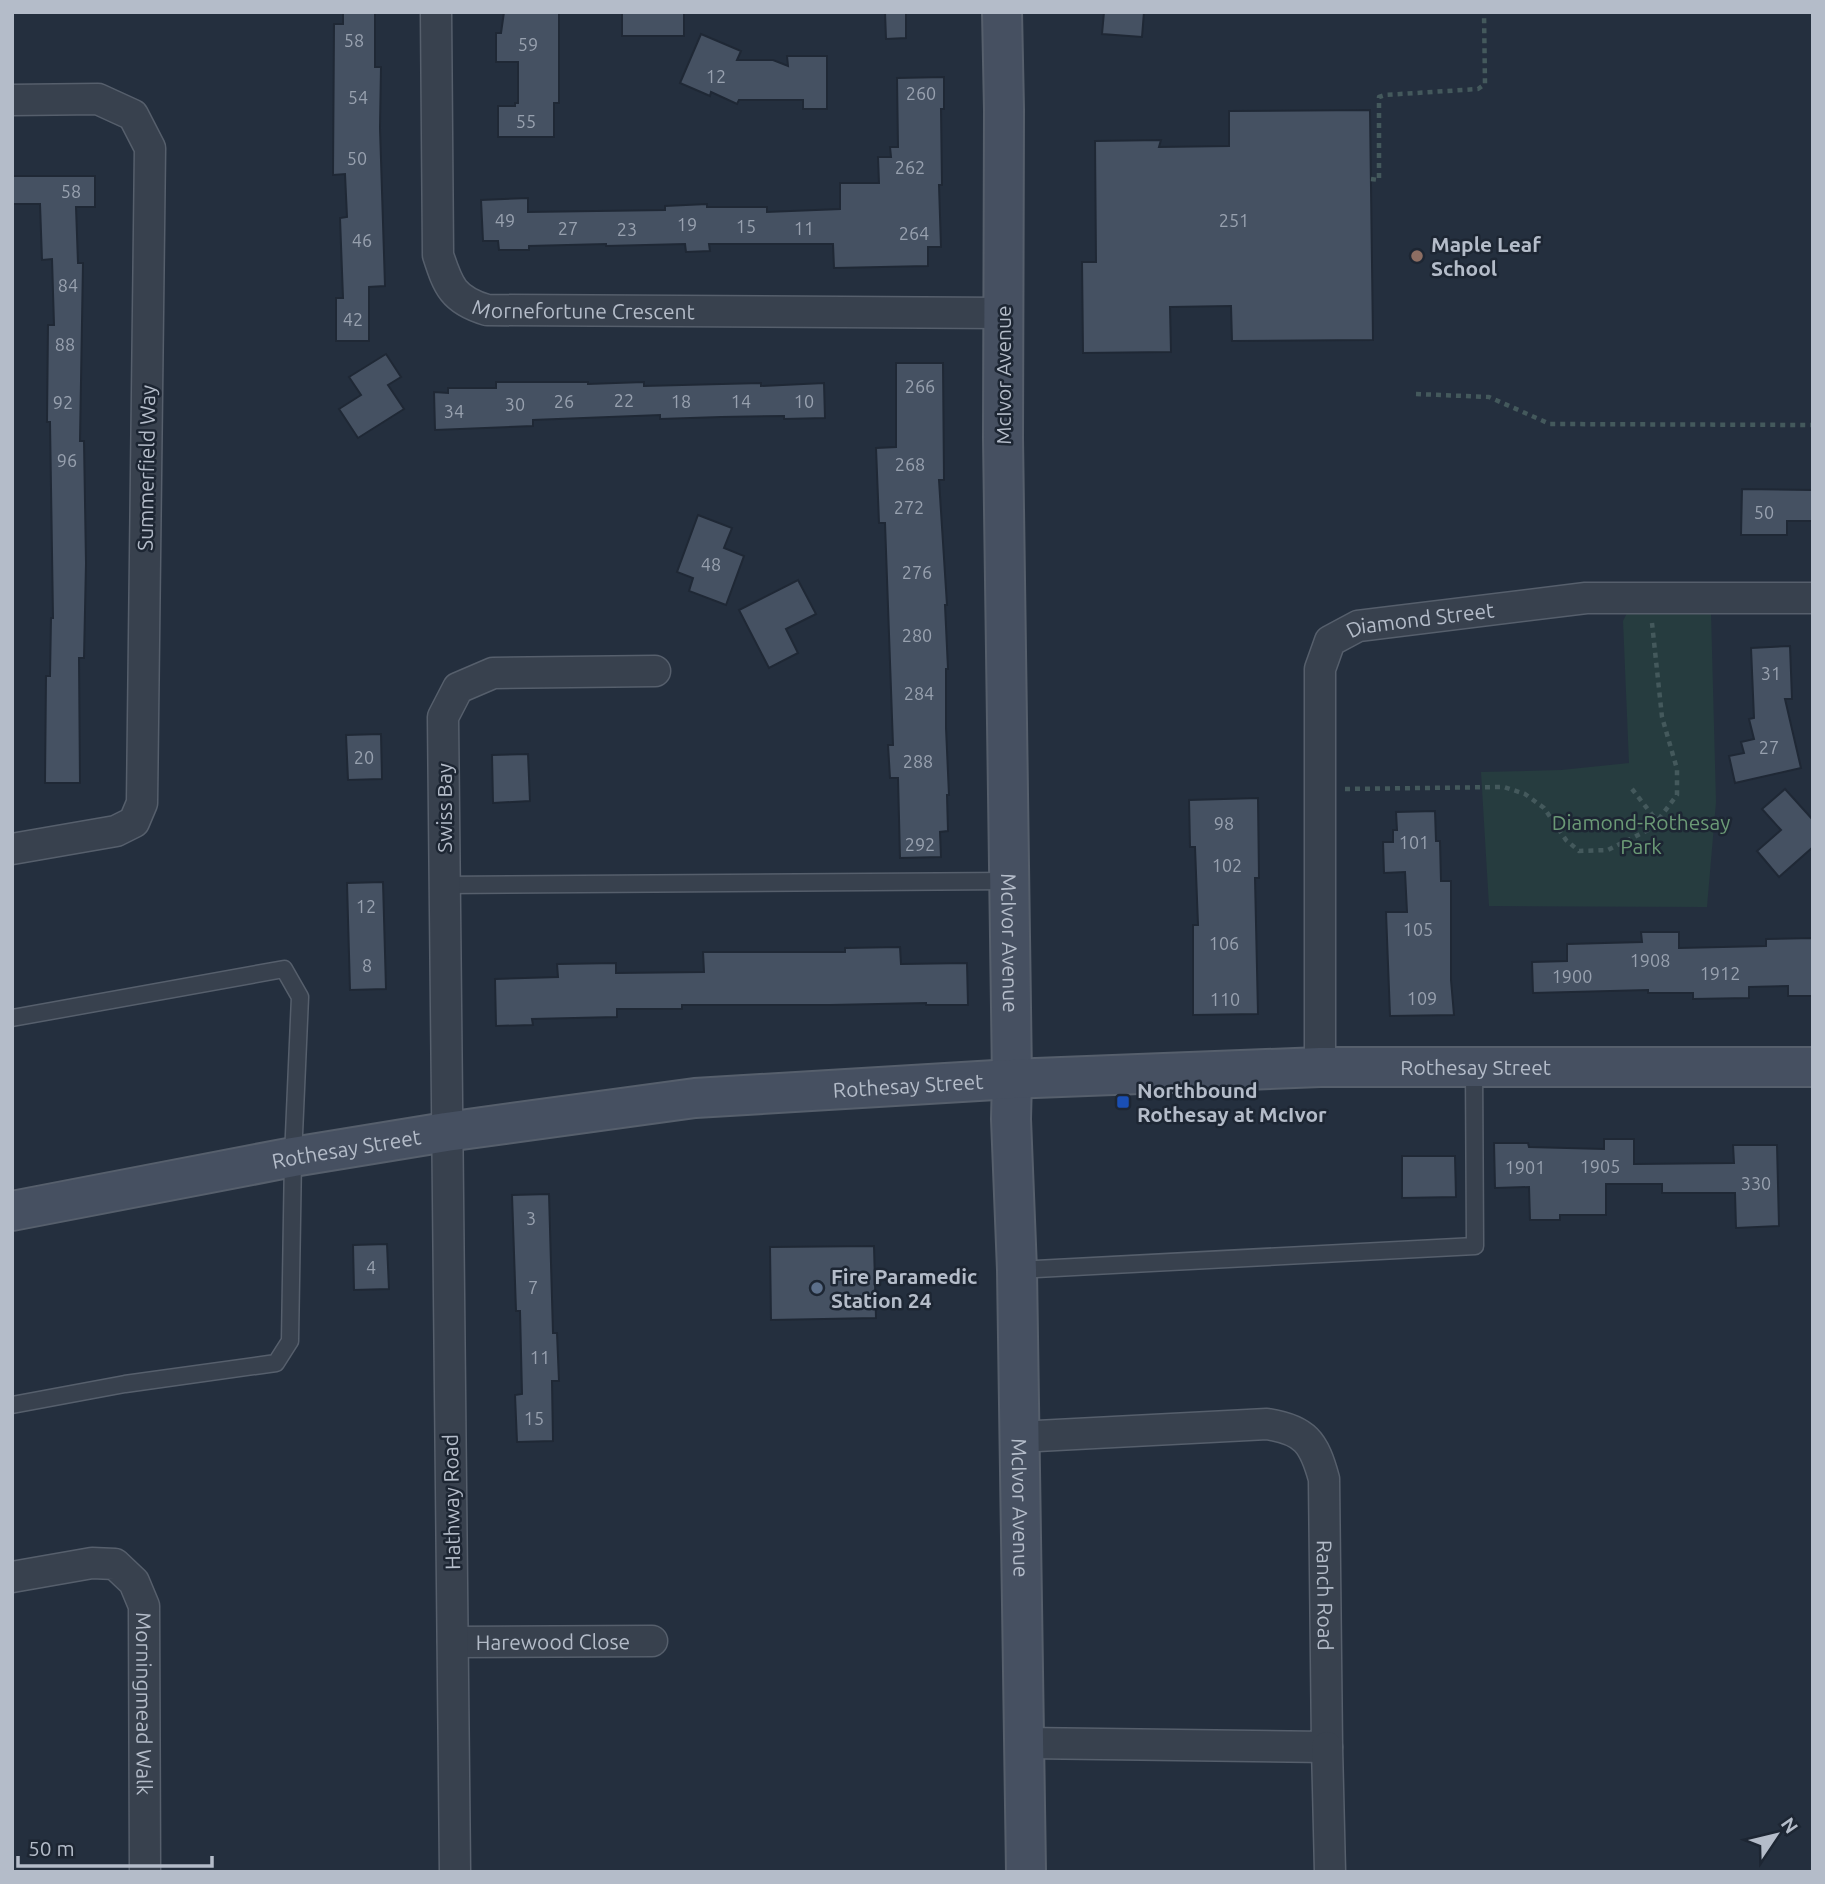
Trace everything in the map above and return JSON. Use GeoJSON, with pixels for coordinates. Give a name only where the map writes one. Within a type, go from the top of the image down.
{"type":"FeatureCollection","features":[{"type":"Feature","properties":{"kind":"street","name":"Mornefortune Crescent"},"geometry":{"type":"LineString","coordinates":[[436,12],[438,255],[447,285],[470,305],[486,310],[1003,313]]}},
{"type":"Feature","properties":{"kind":"street","name":"McIvor Avenue"},"geometry":{"type":"LineString","coordinates":[[1002,12],[1011,1119],[1017,1270],[1026,1872]]}},
{"type":"Feature","properties":{"kind":"street","name":"Summerfield Way"},"geometry":{"type":"LineString","coordinates":[[12,100],[98,99],[133,115],[150,148],[142,803],[134,822],[116,831],[12,849]]}},
{"type":"Feature","properties":{"kind":"street","name":"Diamond Street"},"geometry":{"type":"LineString","coordinates":[[1320,1067],[1320,669],[1330,641],[1358,626],[1586,598],[1813,598]]}},
{"type":"Feature","properties":{"kind":"street","name":"Swiss Bay"},"geometry":{"type":"LineString","coordinates":[[446,1132],[443,717],[458,688],[493,673],[655,671]]}},
{"type":"Feature","properties":{"kind":"street","name":"Rothesay Street"},"geometry":{"type":"LineString","coordinates":[[12,1211],[293,1157],[446,1132],[695,1098],[1012,1079],[1320,1067],[1813,1067]]}},
{"type":"Feature","properties":{"kind":"street","name":"Hathway Road"},"geometry":{"type":"LineString","coordinates":[[446,1132],[455,1872]]}},
{"type":"Feature","properties":{"kind":"street","name":"Ranch Road"},"geometry":{"type":"LineString","coordinates":[[1018,1437],[1267,1424],[1287,1427],[1306,1437],[1318,1457],[1324,1479],[1330,1872]]}},
{"type":"Feature","properties":{"kind":"street","name":"Morningmead Walk"},"geometry":{"type":"LineString","coordinates":[[12,1577],[103,1563],[115,1564],[134,1582],[144,1605],[145,1872]]}},
{"type":"Feature","properties":{"kind":"street","name":"Harewood Close"},"geometry":{"type":"LineString","coordinates":[[453,1642],[652,1641]]}},
{"type":"Feature","properties":{"kind":"street"},"geometry":{"type":"LineString","coordinates":[[1026,1743],[1327,1747]]}},
{"type":"Feature","properties":{"kind":"lane"},"geometry":{"type":"LineString","coordinates":[[444,885],[1010,881]]}},
{"type":"Feature","properties":{"kind":"lane"},"geometry":{"type":"LineString","coordinates":[[12,1018],[284,969],[300,997],[293,1157],[290,1341],[276,1363],[125,1384],[12,1405]]}},
{"type":"Feature","properties":{"kind":"lane"},"geometry":{"type":"LineString","coordinates":[[1017,1270],[1475,1246],[1474,1067]]}},
{"type":"Feature","properties":{"kind":"path"},"geometry":{"type":"LineString","coordinates":[[1371,179],[1379,180],[1379,97],[1478,89],[1485,84],[1484,12]]}},
{"type":"Feature","properties":{"kind":"path"},"geometry":{"type":"LineString","coordinates":[[1416,394],[1489,397],[1550,424],[1813,425]]}},
{"type":"Feature","properties":{"kind":"path"},"geometry":{"type":"LineString","coordinates":[[1320,790],[1504,787],[1525,794],[1544,808],[1566,840],[1580,851],[1608,850],[1652,828],[1677,795],[1677,769],[1662,717],[1649,598]]}},
{"type":"Feature","properties":{"kind":"path"},"geometry":{"type":"LineString","coordinates":[[1632,789],[1657,821]]}},
{"type":"Feature","properties":{"kind":"green space","name":"Diamond-Rothesay Park"},"geometry":{"type":"Polygon","coordinates":[[[1711,612],[1716,802],[1707,907],[1489,906],[1481,772],[1561,770],[1629,763],[1623,621],[1627,613],[1711,612]]]}},
{"type":"Feature","properties":{"kind":"building"},"geometry":{"type":"Polygon","coordinates":[[[343,12],[375,12],[375,67],[381,67],[380,128],[385,286],[369,287],[369,341],[336,341],[336,298],[343,298],[340,218],[347,217],[345,174],[333,175],[334,24],[343,24],[343,12]]]}},
{"type":"Feature","properties":{"kind":"building"},"geometry":{"type":"Polygon","coordinates":[[[504,12],[559,12],[559,103],[554,103],[554,137],[498,137],[498,106],[515,106],[515,103],[518,103],[518,62],[496,62],[496,33],[501,33],[504,12]]]}},
{"type":"Feature","properties":{"kind":"building"},"geometry":{"type":"Polygon","coordinates":[[[622,12],[684,12],[684,36],[622,36],[622,12]]]}},
{"type":"Feature","properties":{"kind":"building"},"geometry":{"type":"Polygon","coordinates":[[[885,12],[906,12],[906,38],[886,39],[885,12]]]}},
{"type":"Feature","properties":{"kind":"building"},"geometry":{"type":"Polygon","coordinates":[[[1104,12],[1144,12],[1142,37],[1102,34],[1104,12]]]}},
{"type":"Feature","properties":{"kind":"building"},"geometry":{"type":"Polygon","coordinates":[[[701,34],[741,51],[737,60],[773,60],[788,66],[787,56],[827,56],[827,109],[803,109],[803,100],[739,100],[737,104],[711,92],[710,96],[680,83],[701,34]]]}},
{"type":"Feature","properties":{"kind":"building"},"geometry":{"type":"Polygon","coordinates":[[[944,77],[944,109],[941,109],[942,185],[939,185],[941,247],[928,247],[928,266],[834,268],[833,244],[709,244],[710,251],[686,252],[685,244],[529,246],[529,250],[499,250],[498,241],[483,241],[481,200],[528,198],[528,212],[665,210],[665,206],[707,204],[707,207],[767,207],[767,212],[840,209],[840,183],[879,183],[878,157],[891,157],[890,147],[898,147],[897,78],[944,77]]]}},
{"type":"Feature","properties":{"kind":"building"},"geometry":{"type":"Polygon","coordinates":[[[1370,110],[1373,340],[1232,341],[1231,306],[1170,307],[1171,352],[1083,353],[1082,262],[1096,262],[1095,141],[1161,140],[1159,147],[1229,146],[1229,111],[1370,110]]]}},
{"type":"Feature","properties":{"kind":"building"},"geometry":{"type":"Polygon","coordinates":[[[12,176],[95,176],[95,207],[76,207],[78,263],[83,263],[80,441],[84,441],[86,563],[84,658],[79,658],[80,783],[45,783],[46,676],[50,676],[53,618],[50,422],[47,422],[48,325],[54,325],[52,259],[42,260],[40,204],[12,204],[12,176]]]}},
{"type":"Feature","properties":{"kind":"building"},"geometry":{"type":"Polygon","coordinates":[[[386,354],[401,377],[388,385],[404,409],[358,438],[339,409],[361,395],[349,377],[386,354]]]}},
{"type":"Feature","properties":{"kind":"building"},"geometry":{"type":"Polygon","coordinates":[[[896,363],[943,363],[944,480],[939,480],[947,605],[946,728],[949,795],[948,831],[940,832],[941,857],[900,858],[898,778],[890,778],[888,745],[893,745],[885,523],[879,523],[876,448],[896,447],[896,363]]]}},
{"type":"Feature","properties":{"kind":"building"},"geometry":{"type":"Polygon","coordinates":[[[496,382],[644,382],[644,386],[824,383],[825,418],[784,419],[784,416],[660,419],[660,415],[533,420],[533,426],[435,430],[434,392],[448,393],[448,388],[496,388],[496,382]]]}},
{"type":"Feature","properties":{"kind":"building"},"geometry":{"type":"Polygon","coordinates":[[[1742,489],[1813,490],[1813,521],[1787,521],[1787,535],[1741,535],[1742,489]]]}},
{"type":"Feature","properties":{"kind":"building"},"geometry":{"type":"Polygon","coordinates":[[[698,515],[732,528],[724,548],[744,556],[726,605],[689,591],[693,578],[677,572],[698,515]]]}},
{"type":"Feature","properties":{"kind":"building"},"geometry":{"type":"Polygon","coordinates":[[[798,580],[816,614],[786,629],[798,653],[769,668],[739,610],[798,580]]]}},
{"type":"Feature","properties":{"kind":"building"},"geometry":{"type":"Polygon","coordinates":[[[1790,646],[1792,699],[1785,699],[1801,768],[1735,783],[1729,756],[1744,753],[1741,742],[1754,739],[1749,719],[1754,718],[1751,648],[1790,646]]]}},
{"type":"Feature","properties":{"kind":"building"},"geometry":{"type":"Polygon","coordinates":[[[381,734],[382,779],[348,780],[346,735],[381,734]]]}},
{"type":"Feature","properties":{"kind":"building"},"geometry":{"type":"Polygon","coordinates":[[[528,754],[530,801],[493,803],[492,755],[528,754]]]}},
{"type":"Feature","properties":{"kind":"building"},"geometry":{"type":"Polygon","coordinates":[[[1785,789],[1813,820],[1813,847],[1779,877],[1757,851],[1781,830],[1762,809],[1785,789]]]}},
{"type":"Feature","properties":{"kind":"building"},"geometry":{"type":"Polygon","coordinates":[[[1258,798],[1259,878],[1255,878],[1258,1014],[1193,1015],[1193,925],[1198,925],[1195,847],[1190,847],[1189,800],[1258,798]]]}},
{"type":"Feature","properties":{"kind":"building"},"geometry":{"type":"Polygon","coordinates":[[[1435,811],[1436,841],[1440,841],[1441,881],[1451,881],[1451,980],[1454,1015],[1390,1016],[1386,912],[1407,912],[1405,872],[1384,873],[1383,842],[1393,842],[1393,830],[1397,830],[1396,812],[1435,811]]]}},
{"type":"Feature","properties":{"kind":"building"},"geometry":{"type":"Polygon","coordinates":[[[383,882],[386,989],[350,990],[347,883],[383,882]]]}},
{"type":"Feature","properties":{"kind":"building"},"geometry":{"type":"Polygon","coordinates":[[[1641,932],[1679,932],[1679,948],[1766,946],[1766,939],[1813,938],[1813,996],[1788,996],[1788,986],[1749,987],[1749,998],[1693,999],[1693,993],[1648,993],[1648,990],[1533,993],[1532,962],[1567,961],[1567,944],[1642,942],[1641,932]]]}},
{"type":"Feature","properties":{"kind":"building"},"geometry":{"type":"Polygon","coordinates":[[[900,947],[901,964],[967,963],[968,1005],[682,1005],[682,1009],[617,1009],[617,1017],[532,1019],[533,1025],[496,1026],[495,979],[558,977],[557,964],[616,963],[616,973],[704,972],[703,952],[845,952],[845,948],[900,947]]]}},
{"type":"Feature","properties":{"kind":"building"},"geometry":{"type":"Polygon","coordinates":[[[1604,1139],[1634,1139],[1634,1164],[1734,1163],[1733,1145],[1777,1145],[1779,1226],[1736,1228],[1735,1193],[1662,1193],[1662,1184],[1606,1184],[1606,1215],[1560,1215],[1560,1220],[1530,1220],[1529,1187],[1495,1188],[1494,1143],[1604,1149],[1604,1139]]]}},
{"type":"Feature","properties":{"kind":"building"},"geometry":{"type":"Polygon","coordinates":[[[1402,1156],[1455,1156],[1456,1197],[1402,1198],[1402,1156]]]}},
{"type":"Feature","properties":{"kind":"building"},"geometry":{"type":"Polygon","coordinates":[[[549,1194],[553,1333],[557,1333],[559,1381],[552,1381],[553,1441],[517,1442],[515,1395],[522,1394],[520,1311],[516,1311],[512,1195],[549,1194]]]}},
{"type":"Feature","properties":{"kind":"building"},"geometry":{"type":"Polygon","coordinates":[[[387,1244],[389,1289],[354,1290],[353,1245],[387,1244]]]}},
{"type":"Feature","properties":{"kind":"building"},"geometry":{"type":"Polygon","coordinates":[[[874,1246],[876,1318],[771,1320],[770,1247],[874,1246]]]}},
{"type":"Feature","properties":{"kind":"place","name":"Maple Leaf School"},"geometry":{"type":"Point","coordinates":[1417,256]}},
{"type":"Feature","properties":{"kind":"place","name":"Northbound Rothesay at McIvor"},"geometry":{"type":"Point","coordinates":[1123,1102]}},
{"type":"Feature","properties":{"kind":"place","name":"Fire Paramedic Station 24"},"geometry":{"type":"Point","coordinates":[817,1288]}}]}
